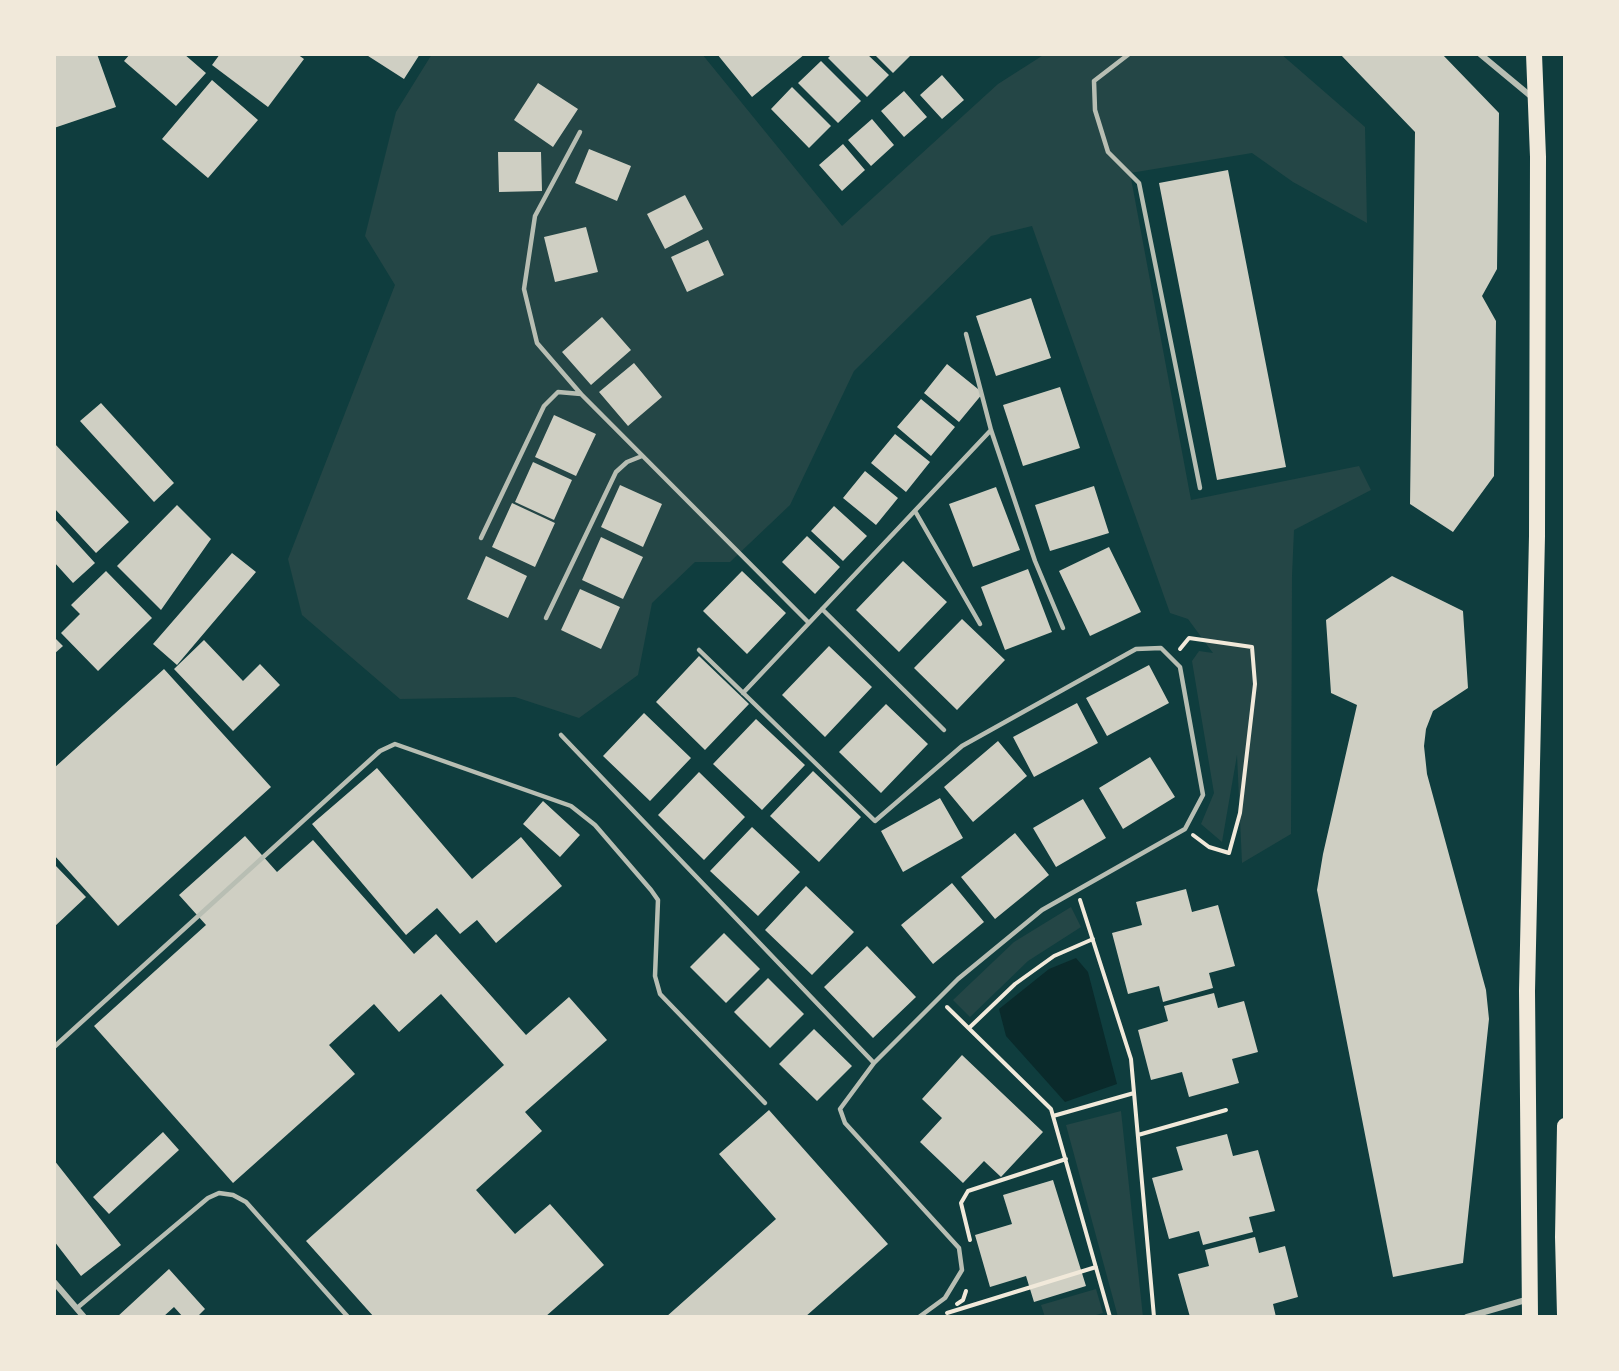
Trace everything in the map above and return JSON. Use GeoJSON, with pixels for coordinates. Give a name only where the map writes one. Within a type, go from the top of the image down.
{"type":"FeatureCollection","features":[{"type":"Feature","properties":{"kind":"highway"},"geometry":{"type":"LineString","coordinates":[[1530,1317],[1527,991],[1537,536],[1538,157],[1533,54]]}},
{"type":"Feature","properties":{"kind":"highway"},"geometry":{"type":"LineString","coordinates":[[1565,1126],[1565,1315]]}},
{"type":"Feature","properties":{"kind":"street"},"geometry":{"type":"LineString","coordinates":[[1480,54],[1534,99]]}},
{"type":"Feature","properties":{"kind":"street"},"geometry":{"type":"LineString","coordinates":[[54,1282],[84,1317]]}},
{"type":"Feature","properties":{"kind":"street"},"geometry":{"type":"LineString","coordinates":[[1467,1317],[1530,1299]]}},
{"type":"Feature","properties":{"kind":"lane"},"geometry":{"type":"LineString","coordinates":[[1129,54],[1094,81],[1095,110],[1108,152],[1139,183],[1200,488]]}},
{"type":"Feature","properties":{"kind":"lane"},"geometry":{"type":"LineString","coordinates":[[580,132],[535,216],[524,289],[537,343],[581,394],[809,623]]}},
{"type":"Feature","properties":{"kind":"lane"},"geometry":{"type":"LineString","coordinates":[[966,333],[991,430],[1035,561],[1063,628]]}},
{"type":"Feature","properties":{"kind":"lane"},"geometry":{"type":"LineString","coordinates":[[481,538],[544,406],[558,392],[581,394]]}},
{"type":"Feature","properties":{"kind":"lane"},"geometry":{"type":"LineString","coordinates":[[743,693],[991,430]]}},
{"type":"Feature","properties":{"kind":"lane"},"geometry":{"type":"LineString","coordinates":[[546,618],[615,472],[627,462],[642,456]]}},
{"type":"Feature","properties":{"kind":"lane"},"geometry":{"type":"LineString","coordinates":[[915,511],[980,624]]}},
{"type":"Feature","properties":{"kind":"lane"},"geometry":{"type":"LineString","coordinates":[[822,609],[944,730]]}},
{"type":"Feature","properties":{"kind":"lane"},"geometry":{"type":"LineString","coordinates":[[699,650],[875,821],[962,746],[1136,649],[1161,648],[1180,668],[1203,795],[1185,829],[1042,910],[958,979],[874,1064],[840,1109],[845,1123],[959,1248],[962,1270],[945,1298],[919,1317]]}},
{"type":"Feature","properties":{"kind":"lane"},"geometry":{"type":"LineString","coordinates":[[561,735],[874,1064]]}},
{"type":"Feature","properties":{"kind":"lane"},"geometry":{"type":"LineString","coordinates":[[54,1047],[380,751],[395,744],[571,806],[595,825],[657,900],[655,976],[660,993],[765,1103]]}},
{"type":"Feature","properties":{"kind":"lane"},"geometry":{"type":"LineString","coordinates":[[76,1308],[208,1198],[219,1193],[233,1195],[246,1203],[348,1317]]}},
{"type":"Feature","properties":{"kind":"path"},"geometry":{"type":"LineString","coordinates":[[1172,659],[1189,638],[1252,647],[1253,696],[1240,813],[1229,853],[1209,847],[1185,829]]}},
{"type":"Feature","properties":{"kind":"path"},"geometry":{"type":"LineString","coordinates":[[1077,890],[1131,1059],[1154,1317]]}},
{"type":"Feature","properties":{"kind":"path"},"geometry":{"type":"LineString","coordinates":[[969,1028],[1015,984],[1054,956],[1093,939]]}},
{"type":"Feature","properties":{"kind":"path"},"geometry":{"type":"LineString","coordinates":[[938,999],[1051,1109],[1110,1317]]}},
{"type":"Feature","properties":{"kind":"path"},"geometry":{"type":"LineString","coordinates":[[1053,1116],[1134,1093]]}},
{"type":"Feature","properties":{"kind":"path"},"geometry":{"type":"LineString","coordinates":[[1138,1135],[1226,1110]]}},
{"type":"Feature","properties":{"kind":"path"},"geometry":{"type":"LineString","coordinates":[[972,1248],[961,1203],[968,1191],[1066,1159]]}},
{"type":"Feature","properties":{"kind":"path"},"geometry":{"type":"LineString","coordinates":[[969,1280],[963,1300],[941,1315],[1096,1267]]}},
{"type":"Feature","properties":{"kind":"shaded area"},"geometry":{"type":"Polygon","coordinates":[[[432,54],[702,54],[842,226],[998,84],[1045,54],[1281,54],[1365,127],[1367,223],[1293,182],[1252,153],[1130,173],[1191,500],[1359,466],[1371,490],[1294,530],[1291,834],[1242,863],[1237,755],[1222,842],[1201,824],[1214,793],[1192,661],[1199,651],[1213,653],[1188,619],[1170,613],[1032,226],[991,236],[854,371],[790,505],[730,562],[695,562],[652,603],[638,675],[579,718],[515,697],[400,699],[302,615],[288,559],[395,285],[365,236],[396,112],[432,54]]]}},
{"type":"Feature","properties":{"kind":"shaded area"},"geometry":{"type":"Polygon","coordinates":[[[1071,907],[1081,927],[1028,961],[970,1017],[953,1000],[1014,942],[1071,907]]]}},
{"type":"Feature","properties":{"kind":"shaded area"},"geometry":{"type":"Polygon","coordinates":[[[1076,958],[1088,972],[1117,1084],[1065,1102],[1006,1036],[999,1009],[1049,969],[1076,958]]]}},
{"type":"Feature","properties":{"kind":"shaded area"},"geometry":{"type":"Polygon","coordinates":[[[1121,1111],[1143,1317],[1118,1317],[1066,1125],[1121,1111]]]}},
{"type":"Feature","properties":{"kind":"shaded area"},"geometry":{"type":"Polygon","coordinates":[[[1096,1289],[1103,1313],[1089,1317],[1045,1317],[1041,1305],[1096,1289]]]}},
{"type":"Feature","properties":{"kind":"building"},"geometry":{"type":"Polygon","coordinates":[[[54,54],[97,54],[116,107],[54,128],[54,54]]]}},
{"type":"Feature","properties":{"kind":"building"},"geometry":{"type":"Polygon","coordinates":[[[130,54],[184,54],[206,73],[176,106],[124,61],[130,54]]]}},
{"type":"Feature","properties":{"kind":"building"},"geometry":{"type":"Polygon","coordinates":[[[220,54],[297,54],[304,59],[268,107],[212,65],[220,54]]]}},
{"type":"Feature","properties":{"kind":"building"},"geometry":{"type":"Polygon","coordinates":[[[365,54],[420,54],[404,79],[365,54]]]}},
{"type":"Feature","properties":{"kind":"building"},"geometry":{"type":"Polygon","coordinates":[[[717,54],[805,54],[752,97],[717,54]]]}},
{"type":"Feature","properties":{"kind":"building"},"geometry":{"type":"Polygon","coordinates":[[[832,54],[867,54],[889,75],[867,97],[828,58],[832,54]]]}},
{"type":"Feature","properties":{"kind":"building"},"geometry":{"type":"Polygon","coordinates":[[[874,54],[912,54],[893,73],[874,54]]]}},
{"type":"Feature","properties":{"kind":"building"},"geometry":{"type":"Polygon","coordinates":[[[1340,54],[1442,54],[1499,113],[1497,269],[1482,296],[1496,321],[1494,476],[1453,532],[1410,504],[1415,132],[1340,54]]]}},
{"type":"Feature","properties":{"kind":"building"},"geometry":{"type":"Polygon","coordinates":[[[821,61],[861,101],[838,123],[798,83],[821,61]]]}},
{"type":"Feature","properties":{"kind":"building"},"geometry":{"type":"Polygon","coordinates":[[[942,75],[964,100],[942,119],[920,95],[942,75]]]}},
{"type":"Feature","properties":{"kind":"building"},"geometry":{"type":"Polygon","coordinates":[[[212,80],[258,120],[208,178],[162,139],[212,80]]]}},
{"type":"Feature","properties":{"kind":"building"},"geometry":{"type":"Polygon","coordinates":[[[538,83],[578,109],[553,147],[514,120],[538,83]]]}},
{"type":"Feature","properties":{"kind":"building"},"geometry":{"type":"Polygon","coordinates":[[[792,87],[831,126],[809,148],[771,109],[792,87]]]}},
{"type":"Feature","properties":{"kind":"building"},"geometry":{"type":"Polygon","coordinates":[[[904,91],[927,117],[904,137],[881,111],[904,91]]]}},
{"type":"Feature","properties":{"kind":"building"},"geometry":{"type":"Polygon","coordinates":[[[872,119],[894,145],[871,166],[848,140],[872,119]]]}},
{"type":"Feature","properties":{"kind":"building"},"geometry":{"type":"Polygon","coordinates":[[[843,144],[865,170],[842,191],[819,165],[843,144]]]}},
{"type":"Feature","properties":{"kind":"building"},"geometry":{"type":"Polygon","coordinates":[[[589,149],[631,166],[617,201],[575,183],[589,149]]]}},
{"type":"Feature","properties":{"kind":"building"},"geometry":{"type":"Polygon","coordinates":[[[498,152],[541,152],[542,191],[499,192],[498,152]]]}},
{"type":"Feature","properties":{"kind":"building"},"geometry":{"type":"Polygon","coordinates":[[[1228,170],[1286,467],[1217,480],[1159,183],[1228,170]]]}},
{"type":"Feature","properties":{"kind":"building"},"geometry":{"type":"Polygon","coordinates":[[[685,195],[703,229],[665,249],[647,214],[685,195]]]}},
{"type":"Feature","properties":{"kind":"building"},"geometry":{"type":"Polygon","coordinates":[[[586,227],[598,272],[555,282],[544,237],[586,227]]]}},
{"type":"Feature","properties":{"kind":"building"},"geometry":{"type":"Polygon","coordinates":[[[708,240],[724,275],[687,292],[671,257],[708,240]]]}},
{"type":"Feature","properties":{"kind":"building"},"geometry":{"type":"Polygon","coordinates":[[[1031,298],[1051,358],[996,376],[976,316],[1031,298]]]}},
{"type":"Feature","properties":{"kind":"building"},"geometry":{"type":"Polygon","coordinates":[[[602,317],[631,350],[591,385],[562,352],[602,317]]]}},
{"type":"Feature","properties":{"kind":"building"},"geometry":{"type":"Polygon","coordinates":[[[634,363],[662,397],[628,426],[599,392],[634,363]]]}},
{"type":"Feature","properties":{"kind":"building"},"geometry":{"type":"Polygon","coordinates":[[[947,364],[983,393],[959,422],[924,393],[947,364]]]}},
{"type":"Feature","properties":{"kind":"building"},"geometry":{"type":"Polygon","coordinates":[[[1060,387],[1080,448],[1023,466],[1003,405],[1060,387]]]}},
{"type":"Feature","properties":{"kind":"building"},"geometry":{"type":"Polygon","coordinates":[[[921,399],[955,427],[931,456],[897,427],[921,399]]]}},
{"type":"Feature","properties":{"kind":"building"},"geometry":{"type":"Polygon","coordinates":[[[101,403],[174,483],[154,502],[80,421],[101,403]]]}},
{"type":"Feature","properties":{"kind":"building"},"geometry":{"type":"Polygon","coordinates":[[[554,415],[596,434],[576,476],[535,457],[554,415]]]}},
{"type":"Feature","properties":{"kind":"building"},"geometry":{"type":"Polygon","coordinates":[[[895,434],[930,462],[906,492],[871,463],[895,434]]]}},
{"type":"Feature","properties":{"kind":"building"},"geometry":{"type":"Polygon","coordinates":[[[54,443],[129,522],[96,553],[54,508],[54,443]]]}},
{"type":"Feature","properties":{"kind":"building"},"geometry":{"type":"Polygon","coordinates":[[[533,462],[572,480],[554,520],[515,502],[533,462]]]}},
{"type":"Feature","properties":{"kind":"building"},"geometry":{"type":"Polygon","coordinates":[[[865,471],[898,498],[876,525],[843,498],[865,471]]]}},
{"type":"Feature","properties":{"kind":"building"},"geometry":{"type":"Polygon","coordinates":[[[620,485],[662,504],[643,547],[601,527],[620,485]]]}},
{"type":"Feature","properties":{"kind":"building"},"geometry":{"type":"Polygon","coordinates":[[[1094,486],[1109,533],[1050,551],[1035,505],[1094,486]]]}},
{"type":"Feature","properties":{"kind":"building"},"geometry":{"type":"Polygon","coordinates":[[[996,487],[1020,550],[973,567],[949,504],[996,487]]]}},
{"type":"Feature","properties":{"kind":"building"},"geometry":{"type":"Polygon","coordinates":[[[512,503],[555,523],[535,567],[492,547],[512,503]]]}},
{"type":"Feature","properties":{"kind":"building"},"geometry":{"type":"Polygon","coordinates":[[[177,505],[211,539],[161,610],[117,566],[177,505]]]}},
{"type":"Feature","properties":{"kind":"building"},"geometry":{"type":"Polygon","coordinates":[[[834,506],[867,536],[843,561],[811,531],[834,506]]]}},
{"type":"Feature","properties":{"kind":"building"},"geometry":{"type":"Polygon","coordinates":[[[54,518],[95,563],[73,583],[54,562],[54,518]]]}},
{"type":"Feature","properties":{"kind":"building"},"geometry":{"type":"Polygon","coordinates":[[[807,536],[840,567],[815,594],[782,562],[807,536]]]}},
{"type":"Feature","properties":{"kind":"building"},"geometry":{"type":"Polygon","coordinates":[[[601,537],[643,557],[623,599],[582,580],[601,537]]]}},
{"type":"Feature","properties":{"kind":"building"},"geometry":{"type":"Polygon","coordinates":[[[1109,547],[1141,612],[1090,636],[1059,571],[1109,547]]]}},
{"type":"Feature","properties":{"kind":"building"},"geometry":{"type":"Polygon","coordinates":[[[232,553],[256,572],[177,665],[153,644],[232,553]]]}},
{"type":"Feature","properties":{"kind":"building"},"geometry":{"type":"Polygon","coordinates":[[[486,556],[527,576],[508,618],[467,599],[486,556]]]}},
{"type":"Feature","properties":{"kind":"building"},"geometry":{"type":"Polygon","coordinates":[[[903,561],[947,602],[899,652],[856,610],[903,561]]]}},
{"type":"Feature","properties":{"kind":"building"},"geometry":{"type":"Polygon","coordinates":[[[1028,569],[1052,632],[1005,650],[981,587],[1028,569]]]}},
{"type":"Feature","properties":{"kind":"building"},"geometry":{"type":"Polygon","coordinates":[[[106,571],[152,618],[98,671],[61,633],[80,614],[71,605],[106,571]]]}},
{"type":"Feature","properties":{"kind":"building"},"geometry":{"type":"Polygon","coordinates":[[[742,571],[786,613],[747,654],[703,611],[742,571]]]}},
{"type":"Feature","properties":{"kind":"building"},"geometry":{"type":"Polygon","coordinates":[[[1392,576],[1463,611],[1468,688],[1433,711],[1426,729],[1424,746],[1427,774],[1486,990],[1489,1019],[1463,1263],[1393,1277],[1317,890],[1357,705],[1331,693],[1326,620],[1392,576]]]}},
{"type":"Feature","properties":{"kind":"building"},"geometry":{"type":"Polygon","coordinates":[[[580,589],[620,607],[601,649],[561,630],[580,589]]]}},
{"type":"Feature","properties":{"kind":"building"},"geometry":{"type":"Polygon","coordinates":[[[962,619],[1005,660],[957,710],[914,668],[962,619]]]}},
{"type":"Feature","properties":{"kind":"building"},"geometry":{"type":"Polygon","coordinates":[[[54,637],[63,646],[54,654],[54,637]]]}},
{"type":"Feature","properties":{"kind":"building"},"geometry":{"type":"Polygon","coordinates":[[[204,640],[243,681],[260,664],[280,685],[233,731],[174,669],[204,640]]]}},
{"type":"Feature","properties":{"kind":"building"},"geometry":{"type":"Polygon","coordinates":[[[829,646],[872,687],[825,737],[782,695],[829,646]]]}},
{"type":"Feature","properties":{"kind":"building"},"geometry":{"type":"Polygon","coordinates":[[[699,656],[749,704],[705,750],[656,702],[699,656]]]}},
{"type":"Feature","properties":{"kind":"building"},"geometry":{"type":"Polygon","coordinates":[[[1149,665],[1169,703],[1107,736],[1086,698],[1149,665]]]}},
{"type":"Feature","properties":{"kind":"building"},"geometry":{"type":"Polygon","coordinates":[[[164,669],[271,787],[118,926],[54,855],[54,768],[164,669]]]}},
{"type":"Feature","properties":{"kind":"building"},"geometry":{"type":"Polygon","coordinates":[[[1077,703],[1098,743],[1034,777],[1013,737],[1077,703]]]}},
{"type":"Feature","properties":{"kind":"building"},"geometry":{"type":"Polygon","coordinates":[[[886,704],[928,744],[881,793],[839,752],[886,704]]]}},
{"type":"Feature","properties":{"kind":"building"},"geometry":{"type":"Polygon","coordinates":[[[644,713],[691,758],[650,801],[603,756],[644,713]]]}},
{"type":"Feature","properties":{"kind":"building"},"geometry":{"type":"Polygon","coordinates":[[[756,719],[805,765],[762,810],[713,764],[756,719]]]}},
{"type":"Feature","properties":{"kind":"building"},"geometry":{"type":"Polygon","coordinates":[[[998,741],[1027,776],[973,822],[944,787],[998,741]]]}},
{"type":"Feature","properties":{"kind":"building"},"geometry":{"type":"Polygon","coordinates":[[[1150,757],[1175,797],[1123,829],[1099,788],[1150,757]]]}},
{"type":"Feature","properties":{"kind":"building"},"geometry":{"type":"Polygon","coordinates":[[[377,768],[472,879],[521,837],[562,886],[496,943],[477,920],[460,934],[437,908],[406,935],[312,824],[377,768]]]}},
{"type":"Feature","properties":{"kind":"building"},"geometry":{"type":"Polygon","coordinates":[[[813,771],[861,817],[819,862],[770,816],[813,771]]]}},
{"type":"Feature","properties":{"kind":"building"},"geometry":{"type":"Polygon","coordinates":[[[699,772],[745,817],[704,860],[658,815],[699,772]]]}},
{"type":"Feature","properties":{"kind":"building"},"geometry":{"type":"Polygon","coordinates":[[[940,798],[963,838],[903,872],[881,831],[940,798]]]}},
{"type":"Feature","properties":{"kind":"building"},"geometry":{"type":"Polygon","coordinates":[[[1083,799],[1106,838],[1056,867],[1033,828],[1083,799]]]}},
{"type":"Feature","properties":{"kind":"building"},"geometry":{"type":"Polygon","coordinates":[[[543,801],[580,835],[560,857],[523,824],[543,801]]]}},
{"type":"Feature","properties":{"kind":"building"},"geometry":{"type":"Polygon","coordinates":[[[752,827],[800,872],[758,916],[710,871],[752,827]]]}},
{"type":"Feature","properties":{"kind":"building"},"geometry":{"type":"Polygon","coordinates":[[[1015,833],[1049,875],[995,919],[961,877],[1015,833]]]}},
{"type":"Feature","properties":{"kind":"building"},"geometry":{"type":"Polygon","coordinates":[[[245,836],[277,872],[313,840],[414,954],[436,934],[526,1035],[569,997],[607,1040],[525,1112],[542,1131],[476,1190],[515,1234],[550,1204],[604,1265],[545,1317],[374,1317],[306,1241],[504,1065],[441,994],[399,1032],[374,1004],[329,1045],[355,1074],[233,1183],[94,1026],[206,925],[179,895],[245,836]]]}},
{"type":"Feature","properties":{"kind":"building"},"geometry":{"type":"Polygon","coordinates":[[[54,864],[86,897],[54,927],[54,864]]]}},
{"type":"Feature","properties":{"kind":"building"},"geometry":{"type":"Polygon","coordinates":[[[952,883],[984,922],[933,964],[901,925],[952,883]]]}},
{"type":"Feature","properties":{"kind":"building"},"geometry":{"type":"Polygon","coordinates":[[[806,886],[854,932],[812,975],[765,930],[806,886]]]}},
{"type":"Feature","properties":{"kind":"building"},"geometry":{"type":"Polygon","coordinates":[[[1186,889],[1192,912],[1218,905],[1235,966],[1209,973],[1213,988],[1163,1002],[1159,986],[1128,994],[1112,933],[1142,925],[1136,902],[1186,889]]]}},
{"type":"Feature","properties":{"kind":"building"},"geometry":{"type":"Polygon","coordinates":[[[724,933],[760,969],[726,1003],[690,967],[724,933]]]}},
{"type":"Feature","properties":{"kind":"building"},"geometry":{"type":"Polygon","coordinates":[[[867,946],[916,997],[873,1038],[824,987],[867,946]]]}},
{"type":"Feature","properties":{"kind":"building"},"geometry":{"type":"Polygon","coordinates":[[[768,978],[804,1014],[770,1048],[734,1012],[768,978]]]}},
{"type":"Feature","properties":{"kind":"building"},"geometry":{"type":"Polygon","coordinates":[[[1214,993],[1218,1008],[1244,1001],[1258,1052],[1232,1059],[1239,1083],[1189,1097],[1182,1072],[1151,1080],[1138,1030],[1168,1021],[1164,1006],[1214,993]]]}},
{"type":"Feature","properties":{"kind":"building"},"geometry":{"type":"Polygon","coordinates":[[[814,1029],[852,1066],[817,1101],[779,1064],[814,1029]]]}},
{"type":"Feature","properties":{"kind":"building"},"geometry":{"type":"Polygon","coordinates":[[[962,1055],[1043,1132],[1001,1177],[984,1161],[963,1183],[920,1142],[942,1118],[922,1099],[962,1055]]]}},
{"type":"Feature","properties":{"kind":"building"},"geometry":{"type":"Polygon","coordinates":[[[769,1110],[888,1244],[805,1317],[666,1317],[776,1219],[719,1154],[769,1110]]]}},
{"type":"Feature","properties":{"kind":"building"},"geometry":{"type":"Polygon","coordinates":[[[163,1132],[179,1150],[109,1214],[93,1197],[163,1132]]]}},
{"type":"Feature","properties":{"kind":"building"},"geometry":{"type":"Polygon","coordinates":[[[1227,1134],[1233,1156],[1258,1150],[1275,1211],[1249,1217],[1253,1232],[1203,1245],[1199,1231],[1169,1239],[1152,1178],[1183,1170],[1176,1147],[1227,1134]]]}},
{"type":"Feature","properties":{"kind":"building"},"geometry":{"type":"Polygon","coordinates":[[[54,1160],[121,1245],[81,1276],[54,1241],[54,1160]]]}},
{"type":"Feature","properties":{"kind":"building"},"geometry":{"type":"Polygon","coordinates":[[[1053,1180],[1086,1286],[1034,1302],[1026,1276],[990,1287],[975,1235],[1012,1224],[1003,1195],[1053,1180]]]}},
{"type":"Feature","properties":{"kind":"building"},"geometry":{"type":"Polygon","coordinates":[[[1255,1237],[1259,1253],[1285,1246],[1298,1297],[1273,1304],[1276,1317],[1190,1317],[1178,1274],[1209,1266],[1205,1250],[1255,1237]]]}},
{"type":"Feature","properties":{"kind":"building"},"geometry":{"type":"Polygon","coordinates":[[[169,1269],[205,1309],[197,1317],[183,1317],[174,1307],[163,1317],[117,1317],[169,1269]]]}}]}
